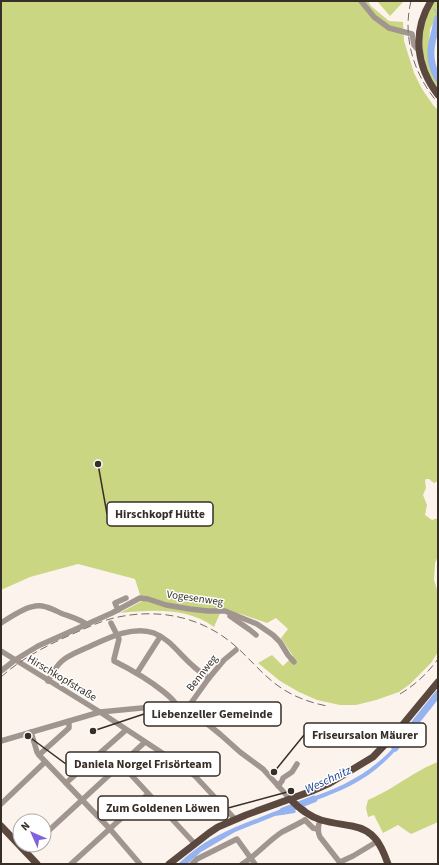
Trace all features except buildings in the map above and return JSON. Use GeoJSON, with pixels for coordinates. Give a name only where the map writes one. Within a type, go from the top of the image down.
{"type":"FeatureCollection","features":[{"type":"Feature","properties":{"kind":"main road"},"geometry":{"type":"LineString","coordinates":[[430,3],[420,27],[418,36],[419,51],[424,70],[438,95]]}},
{"type":"Feature","properties":{"kind":"main road"},"geometry":{"type":"LineString","coordinates":[[169,864],[218,827],[269,806],[304,796],[373,757],[395,734],[438,682]]}},
{"type":"Feature","properties":{"kind":"main road"},"geometry":{"type":"LineString","coordinates":[[304,796],[301,803],[305,814]]}},
{"type":"Feature","properties":{"kind":"main road"},"geometry":{"type":"LineString","coordinates":[[291,800],[305,814],[320,820],[359,827],[368,832],[378,841],[388,864]]}},
{"type":"Feature","properties":{"kind":"main road"},"geometry":{"type":"LineString","coordinates":[[1,826],[12,838]]}},
{"type":"Feature","properties":{"kind":"main road"},"geometry":{"type":"LineString","coordinates":[[26,853],[37,864]]}},
{"type":"Feature","properties":{"kind":"street"},"geometry":{"type":"LineString","coordinates":[[361,1],[374,17],[388,28],[412,34],[414,44],[419,51]]}},
{"type":"Feature","properties":{"kind":"street"},"geometry":{"type":"LineString","coordinates":[[1,671],[15,660],[38,646],[118,610],[115,603],[126,598]]}},
{"type":"Feature","properties":{"kind":"street","name":"Vogesenweg"},"geometry":{"type":"LineString","coordinates":[[118,610],[140,598],[184,608],[208,611],[225,611],[257,624],[273,635],[280,642],[294,662]]}},
{"type":"Feature","properties":{"kind":"street"},"geometry":{"type":"LineString","coordinates":[[1,623],[14,614],[31,607],[39,606],[67,615],[86,624]]}},
{"type":"Feature","properties":{"kind":"street"},"geometry":{"type":"LineString","coordinates":[[230,613],[230,616],[256,635]]}},
{"type":"Feature","properties":{"kind":"street"},"geometry":{"type":"LineString","coordinates":[[111,623],[119,639],[114,661],[137,672],[154,683],[174,701],[177,706]]}},
{"type":"Feature","properties":{"kind":"street"},"geometry":{"type":"LineString","coordinates":[[48,681],[57,666],[68,656],[112,636],[138,631],[156,634],[171,644],[192,665],[209,678]]}},
{"type":"Feature","properties":{"kind":"street"},"geometry":{"type":"LineString","coordinates":[[137,672],[160,637]]}},
{"type":"Feature","properties":{"kind":"street","name":"Bennweg"},"geometry":{"type":"LineString","coordinates":[[186,710],[224,660],[236,650]]}},
{"type":"Feature","properties":{"kind":"street","name":"Hirschkopfstraße"},"geometry":{"type":"LineString","coordinates":[[1,652],[100,712],[195,776],[235,819]]}},
{"type":"Feature","properties":{"kind":"street"},"geometry":{"type":"LineString","coordinates":[[1,741],[100,712],[173,705],[186,710],[210,726],[240,752],[263,769],[291,800]]}},
{"type":"Feature","properties":{"kind":"street"},"geometry":{"type":"LineString","coordinates":[[40,755],[69,728],[69,721]]}},
{"type":"Feature","properties":{"kind":"street"},"geometry":{"type":"LineString","coordinates":[[66,783],[126,730]]}},
{"type":"Feature","properties":{"kind":"street"},"geometry":{"type":"LineString","coordinates":[[31,732],[37,752],[45,762],[110,829],[140,864]]}},
{"type":"Feature","properties":{"kind":"street"},"geometry":{"type":"LineString","coordinates":[[52,828],[145,742]]}},
{"type":"Feature","properties":{"kind":"street"},"geometry":{"type":"LineString","coordinates":[[1,804],[45,762]]}},
{"type":"Feature","properties":{"kind":"street"},"geometry":{"type":"LineString","coordinates":[[121,764],[195,844]]}},
{"type":"Feature","properties":{"kind":"street"},"geometry":{"type":"LineString","coordinates":[[278,786],[283,778],[292,772],[297,764]]}},
{"type":"Feature","properties":{"kind":"street"},"geometry":{"type":"LineString","coordinates":[[71,864],[148,794]]}},
{"type":"Feature","properties":{"kind":"street"},"geometry":{"type":"LineString","coordinates":[[242,864],[305,814],[313,828],[317,829]]}},
{"type":"Feature","properties":{"kind":"street"},"geometry":{"type":"LineString","coordinates":[[320,820],[317,829],[318,833],[340,863],[378,841]]}},
{"type":"Feature","properties":{"kind":"street"},"geometry":{"type":"LineString","coordinates":[[192,864],[197,859],[237,839],[255,864]]}},
{"type":"Feature","properties":{"kind":"green space"},"geometry":{"type":"Polygon","coordinates":[[[1,1],[368,1],[371,6],[389,21],[403,22],[404,41],[414,73],[422,89],[438,110],[438,481],[434,483],[429,479],[426,479],[426,488],[423,495],[427,505],[425,515],[432,520],[438,518],[438,556],[435,563],[434,580],[438,593],[438,652],[431,663],[410,684],[399,692],[356,705],[340,705],[317,700],[280,681],[258,663],[272,655],[283,666],[293,656],[281,638],[288,629],[276,618],[267,623],[241,614],[221,611],[214,627],[192,616],[168,611],[120,613],[142,601],[135,579],[78,564],[30,577],[1,590],[1,1]]]}},
{"type":"Feature","properties":{"kind":"green space"},"geometry":{"type":"Polygon","coordinates":[[[377,1],[404,1],[390,16],[377,1]]]}},
{"type":"Feature","properties":{"kind":"green space"},"geometry":{"type":"Polygon","coordinates":[[[435,1],[438,1],[438,14],[430,29],[429,45],[432,61],[438,73],[438,89],[427,71],[421,44],[424,24],[435,1]]]}},
{"type":"Feature","properties":{"kind":"green space"},"geometry":{"type":"Polygon","coordinates":[[[438,762],[438,822],[411,834],[398,825],[383,833],[374,815],[368,817],[366,808],[368,800],[438,762]]]}},
{"type":"Feature","properties":{"kind":"water"},"geometry":{"type":"Polygon","coordinates":[[[399,741],[402,743],[396,750],[367,776],[342,790],[306,804],[306,799],[319,795],[345,783],[369,769],[380,761],[399,741]]]}},
{"type":"Feature","properties":{"kind":"water"},"geometry":{"type":"Polygon","coordinates":[[[289,806],[296,811],[295,813],[275,816],[235,832],[201,852],[187,864],[178,864],[195,849],[215,837],[289,806]]]}},
{"type":"Feature","properties":{"kind":"waterway"},"geometry":{"type":"LineString","coordinates":[[434,9],[438,15]]}},
{"type":"Feature","properties":{"kind":"waterway","name":"Weschnitz"},"geometry":{"type":"LineString","coordinates":[[438,18],[432,41],[431,53],[434,71],[438,79]]}},
{"type":"Feature","properties":{"kind":"waterway","name":"Weschnitz"},"geometry":{"type":"LineString","coordinates":[[395,748],[438,694]]}},
{"type":"Feature","properties":{"kind":"waterway","name":"Weschnitz"},"geometry":{"type":"LineString","coordinates":[[283,811],[314,799]]}},
{"type":"Feature","properties":{"kind":"waterway","name":"Weschnitz"},"geometry":{"type":"LineString","coordinates":[[301,804],[307,809]]}},
{"type":"Feature","properties":{"kind":"railway"},"geometry":{"type":"LineString","coordinates":[[411,1],[408,28],[412,55],[422,80],[438,103]]}},
{"type":"Feature","properties":{"kind":"railway"},"geometry":{"type":"LineString","coordinates":[[1,677],[25,659],[42,649],[94,625],[110,619],[125,616],[156,614],[187,619],[215,631],[234,645],[279,687],[298,697],[327,706]]}},
{"type":"Feature","properties":{"kind":"railway"},"geometry":{"type":"LineString","coordinates":[[400,694],[411,687],[430,670],[438,659]]}},
{"type":"Feature","properties":{"kind":"place","name":"Hirschkopf Hütte"},"geometry":{"type":"Point","coordinates":[98,464]}},
{"type":"Feature","properties":{"kind":"place","name":"Liebenzeller Gemeinde"},"geometry":{"type":"Point","coordinates":[93,731]}},
{"type":"Feature","properties":{"kind":"place","name":"Daniela Norgel Frisörteam"},"geometry":{"type":"Point","coordinates":[28,736]}},
{"type":"Feature","properties":{"kind":"place","name":"Friseursalon Mäurer"},"geometry":{"type":"Point","coordinates":[274,772]}},
{"type":"Feature","properties":{"kind":"place","name":"Zum Goldenen Löwen"},"geometry":{"type":"Point","coordinates":[291,791]}}]}
